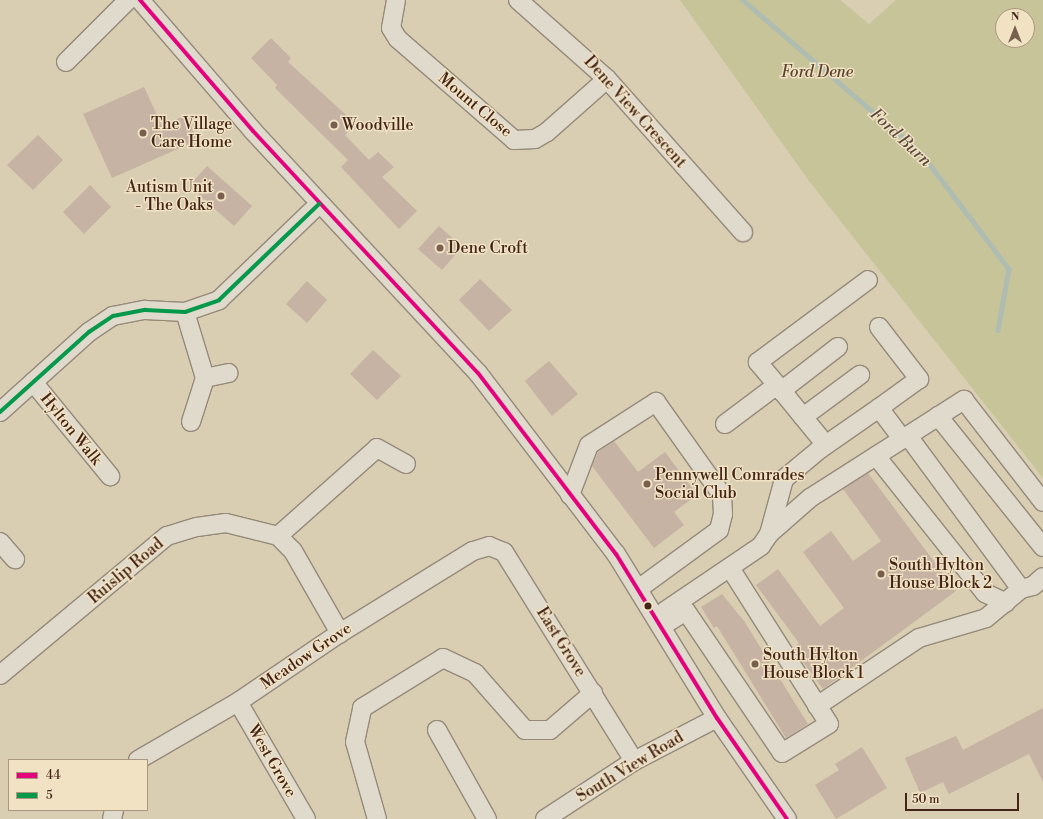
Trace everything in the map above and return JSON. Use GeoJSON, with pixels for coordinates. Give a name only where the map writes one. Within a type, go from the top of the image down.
{"type":"FeatureCollection","features":[{"type":"Feature","properties":{"kind":"street"},"geometry":{"type":"LineString","coordinates":[[66,62],[137,0],[319,204],[478,373],[570,495],[638,589],[717,718],[787,819]]}},
{"type":"Feature","properties":{"kind":"street","name":"Mount Close"},"geometry":{"type":"LineString","coordinates":[[396,0],[391,28],[398,39],[514,140],[535,139],[547,132],[607,79]]}},
{"type":"Feature","properties":{"kind":"street","name":"Dene View Crescent"},"geometry":{"type":"LineString","coordinates":[[518,0],[607,79],[743,232]]}},
{"type":"Feature","properties":{"kind":"street"},"geometry":{"type":"LineString","coordinates":[[0,412],[89,332],[113,316],[145,310],[185,312],[218,300],[319,204]]}},
{"type":"Feature","properties":{"kind":"street"},"geometry":{"type":"LineString","coordinates":[[826,445],[758,362],[868,280]]}},
{"type":"Feature","properties":{"kind":"street"},"geometry":{"type":"LineString","coordinates":[[185,312],[206,378],[191,422]]}},
{"type":"Feature","properties":{"kind":"street"},"geometry":{"type":"LineString","coordinates":[[769,534],[784,479],[826,445],[919,379],[879,327]]}},
{"type":"Feature","properties":{"kind":"street"},"geometry":{"type":"LineString","coordinates":[[725,424],[838,347]]}},
{"type":"Feature","properties":{"kind":"street"},"geometry":{"type":"LineString","coordinates":[[206,378],[228,373]]}},
{"type":"Feature","properties":{"kind":"street"},"geometry":{"type":"LineString","coordinates":[[803,417],[860,375]]}},
{"type":"Feature","properties":{"kind":"street","name":"Hylton Walk"},"geometry":{"type":"LineString","coordinates":[[33,382],[110,476]]}},
{"type":"Feature","properties":{"kind":"street"},"geometry":{"type":"LineString","coordinates":[[659,621],[761,546],[769,534],[810,498],[964,400],[1043,502]]}},
{"type":"Feature","properties":{"kind":"street"},"geometry":{"type":"LineString","coordinates":[[570,495],[589,445],[656,402],[722,495],[723,514],[719,530],[638,589]]}},
{"type":"Feature","properties":{"kind":"street"},"geometry":{"type":"LineString","coordinates":[[879,408],[905,438],[1021,589]]}},
{"type":"Feature","properties":{"kind":"street"},"geometry":{"type":"LineString","coordinates":[[938,416],[1043,547]]}},
{"type":"Feature","properties":{"kind":"street"},"geometry":{"type":"LineString","coordinates":[[340,633],[293,551],[278,536],[377,448],[406,464]]}},
{"type":"Feature","properties":{"kind":"street"},"geometry":{"type":"LineString","coordinates":[[876,456],[986,593],[1006,603]]}},
{"type":"Feature","properties":{"kind":"street","name":"Ruislip Road"},"geometry":{"type":"LineString","coordinates":[[0,676],[167,536],[226,523],[278,536]]}},
{"type":"Feature","properties":{"kind":"street"},"geometry":{"type":"LineString","coordinates":[[0,542],[15,559]]}},
{"type":"Feature","properties":{"kind":"street","name":"East Grove"},"geometry":{"type":"LineString","coordinates":[[474,551],[489,546],[504,552],[634,761]]}},
{"type":"Feature","properties":{"kind":"street","name":"Meadow Grove"},"geometry":{"type":"LineString","coordinates":[[140,759],[238,702],[340,633],[474,551]]}},
{"type":"Feature","properties":{"kind":"street"},"geometry":{"type":"LineString","coordinates":[[659,621],[686,610],[782,753],[830,724],[730,568]]}},
{"type":"Feature","properties":{"kind":"street"},"geometry":{"type":"LineString","coordinates":[[818,706],[919,638],[986,618],[1006,603],[1021,589],[1033,586],[1043,577]]}},
{"type":"Feature","properties":{"kind":"street"},"geometry":{"type":"LineString","coordinates":[[377,819],[355,742],[362,708],[443,658],[474,673],[525,730],[550,730],[593,693]]}},
{"type":"Feature","properties":{"kind":"street","name":"West Grove"},"geometry":{"type":"LineString","coordinates":[[238,702],[306,819]]}},
{"type":"Feature","properties":{"kind":"street","name":"South View Road"},"geometry":{"type":"LineString","coordinates":[[545,819],[634,761],[717,718]]}},
{"type":"Feature","properties":{"kind":"street"},"geometry":{"type":"LineString","coordinates":[[437,730],[487,819]]}},
{"type":"Feature","properties":{"kind":"green space","name":"Ford Dene"},"geometry":{"type":"Polygon","coordinates":[[[680,0],[840,0],[869,24],[896,0],[1043,0],[1043,478],[809,181],[680,0]]]}},
{"type":"Feature","properties":{"kind":"building"},"geometry":{"type":"Polygon","coordinates":[[[271,38],[291,58],[288,62],[356,124],[345,135],[369,160],[378,152],[394,167],[382,177],[417,211],[399,229],[341,167],[348,160],[275,88],[277,85],[251,58],[271,38]]]}},
{"type":"Feature","properties":{"kind":"building","name":"The Village Care Home"},"geometry":{"type":"Polygon","coordinates":[[[144,87],[162,126],[186,115],[198,140],[112,178],[83,114],[144,87]]]}},
{"type":"Feature","properties":{"kind":"building"},"geometry":{"type":"Polygon","coordinates":[[[38,135],[63,160],[33,190],[7,165],[38,135]]]}},
{"type":"Feature","properties":{"kind":"building","name":"Autism Unit - The Oaks"},"geometry":{"type":"Polygon","coordinates":[[[207,166],[252,206],[234,226],[189,186],[207,166]]]}},
{"type":"Feature","properties":{"kind":"building"},"geometry":{"type":"Polygon","coordinates":[[[90,185],[111,207],[84,234],[63,212],[90,185]]]}},
{"type":"Feature","properties":{"kind":"building","name":"Dene Croft"},"geometry":{"type":"Polygon","coordinates":[[[439,226],[462,247],[442,270],[418,249],[439,226]]]}},
{"type":"Feature","properties":{"kind":"building"},"geometry":{"type":"Polygon","coordinates":[[[480,279],[512,310],[489,331],[459,300],[480,279]]]}},
{"type":"Feature","properties":{"kind":"building"},"geometry":{"type":"Polygon","coordinates":[[[307,281],[327,300],[307,323],[286,304],[307,281]]]}},
{"type":"Feature","properties":{"kind":"building"},"geometry":{"type":"Polygon","coordinates":[[[373,350],[401,376],[377,400],[350,374],[373,350]]]}},
{"type":"Feature","properties":{"kind":"building"},"geometry":{"type":"Polygon","coordinates":[[[549,361],[578,394],[552,416],[525,381],[549,361]]]}},
{"type":"Feature","properties":{"kind":"building","name":"Pennywell Comrades Social Club"},"geometry":{"type":"Polygon","coordinates":[[[614,441],[638,472],[665,452],[697,495],[674,512],[684,525],[654,548],[592,466],[598,452],[614,441]]]}},
{"type":"Feature","properties":{"kind":"building","name":"South Hylton House Block 2"},"geometry":{"type":"Polygon","coordinates":[[[868,473],[956,591],[823,689],[793,648],[799,643],[756,585],[778,569],[820,626],[844,608],[803,552],[831,531],[853,561],[881,541],[843,489],[868,473]]]}},
{"type":"Feature","properties":{"kind":"building","name":"South Hylton House Block 1"},"geometry":{"type":"Polygon","coordinates":[[[722,594],[744,621],[808,724],[786,738],[717,626],[714,628],[701,607],[722,594]]]}},
{"type":"Feature","properties":{"kind":"building"},"geometry":{"type":"Polygon","coordinates":[[[1043,708],[1043,782],[1029,754],[949,794],[943,782],[920,793],[905,758],[956,736],[963,750],[1043,708]]]}},
{"type":"Feature","properties":{"kind":"building"},"geometry":{"type":"Polygon","coordinates":[[[862,747],[887,788],[836,819],[815,785],[839,770],[835,764],[862,747]]]}},
{"type":"Feature","properties":{"kind":"waterway","name":"Ford Burn"},"geometry":{"type":"LineString","coordinates":[[743,0],[922,154],[1009,269],[998,330]]}},
{"type":"Feature","properties":{"kind":"transit line","name":"44"},"geometry":{"type":"LineString","coordinates":[[140,0],[253,131],[478,373],[616,554],[717,718],[787,819]]}},
{"type":"Feature","properties":{"kind":"transit line","name":"5"},"geometry":{"type":"LineString","coordinates":[[0,412],[89,332],[113,316],[145,310],[185,312],[219,300],[319,204]]}},
{"type":"Feature","properties":{"kind":"place","name":"Woodville"},"geometry":{"type":"Point","coordinates":[334,125]}},
{"type":"Feature","properties":{"kind":"place","name":"The Village Care Home"},"geometry":{"type":"Point","coordinates":[143,133]}},
{"type":"Feature","properties":{"kind":"place","name":"Autism Unit - The Oaks"},"geometry":{"type":"Point","coordinates":[221,196]}},
{"type":"Feature","properties":{"kind":"place","name":"Dene Croft"},"geometry":{"type":"Point","coordinates":[440,248]}},
{"type":"Feature","properties":{"kind":"place","name":"Pennywell Comrades Social Club"},"geometry":{"type":"Point","coordinates":[647,484]}},
{"type":"Feature","properties":{"kind":"place","name":"South Hylton House Block 2"},"geometry":{"type":"Point","coordinates":[881,574]}},
{"type":"Feature","properties":{"kind":"place","name":"South Hylton House Block 1"},"geometry":{"type":"Point","coordinates":[755,664]}}]}
